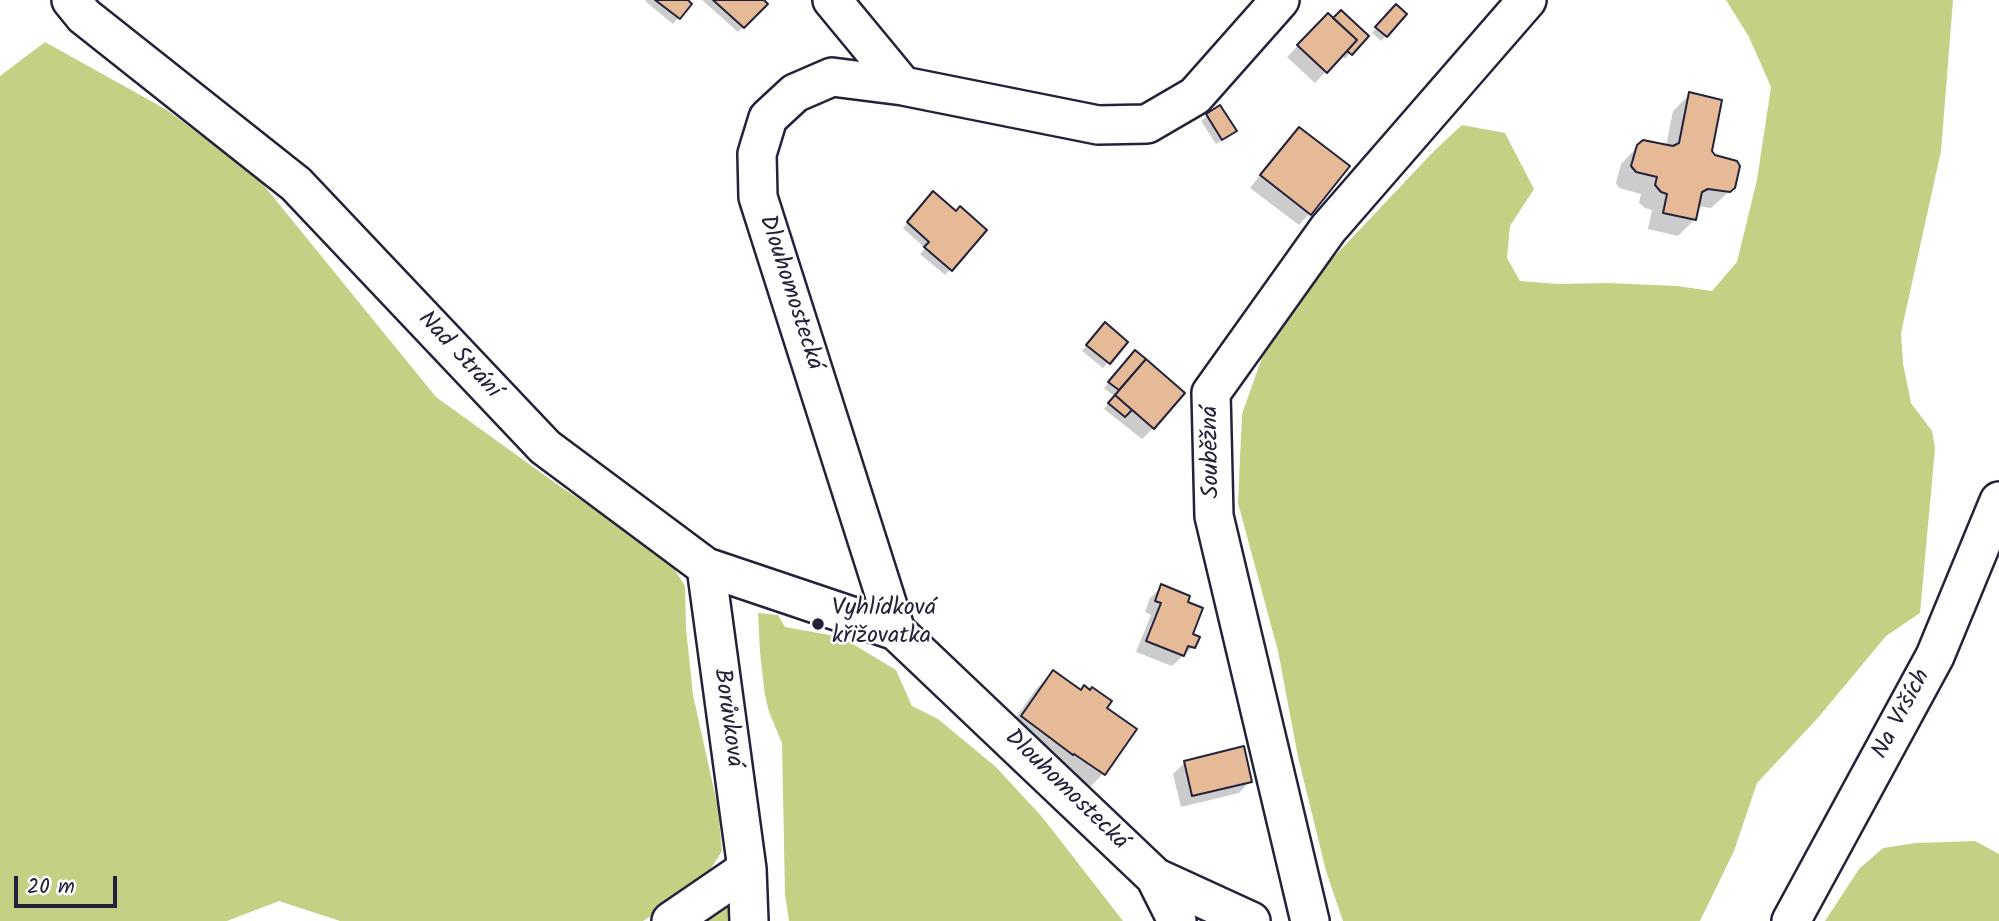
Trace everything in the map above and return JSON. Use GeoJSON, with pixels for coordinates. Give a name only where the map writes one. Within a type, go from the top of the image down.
{"type":"FeatureCollection","features":[{"type":"Feature","properties":{"kind":"street","name":"Nad Strání"},"geometry":{"type":"LineString","coordinates":[[71,0],[84,16],[296,184],[545,447],[706,566],[896,631]]}},
{"type":"Feature","properties":{"kind":"street"},"geometry":{"type":"LineString","coordinates":[[832,0],[903,86]]}},
{"type":"Feature","properties":{"kind":"street","name":"Dlouhomostecká"},"geometry":{"type":"LineString","coordinates":[[1177,921],[1156,877],[896,631],[758,197],[757,154],[768,118],[796,93],[832,77],[903,86],[1098,125],[1147,124],[1195,96],[1280,0]]}},
{"type":"Feature","properties":{"kind":"street","name":"Souběžná"},"geometry":{"type":"LineString","coordinates":[[1310,921],[1214,516],[1211,393],[1328,229],[1527,0]]}},
{"type":"Feature","properties":{"kind":"street","name":"Na Vrších"},"geometry":{"type":"LineString","coordinates":[[1791,921],[1935,656],[1999,501]]}},
{"type":"Feature","properties":{"kind":"street","name":"Borůvková"},"geometry":{"type":"LineString","coordinates":[[706,566],[747,869],[749,921]]}},
{"type":"Feature","properties":{"kind":"street"},"geometry":{"type":"LineString","coordinates":[[671,921],[747,869]]}},
{"type":"Feature","properties":{"kind":"street"},"geometry":{"type":"LineString","coordinates":[[1156,877],[1251,921]]}},
{"type":"Feature","properties":{"kind":"green space"},"geometry":{"type":"Polygon","coordinates":[[[1726,0],[1953,0],[1941,151],[1901,333],[1903,364],[1911,403],[1932,431],[1935,448],[1920,613],[1886,636],[1817,719],[1757,783],[1734,851],[1700,921],[1343,921],[1326,871],[1298,757],[1278,651],[1238,503],[1242,414],[1280,314],[1434,151],[1462,125],[1505,133],[1534,189],[1510,226],[1507,258],[1520,281],[1677,286],[1712,291],[1737,262],[1757,180],[1771,87],[1749,37],[1726,0]]]}},
{"type":"Feature","properties":{"kind":"green space"},"geometry":{"type":"Polygon","coordinates":[[[45,42],[167,110],[257,177],[436,397],[561,487],[666,556],[685,586],[693,695],[718,808],[722,851],[701,884],[643,921],[340,921],[279,901],[227,921],[0,921],[0,76],[45,42]]]}},
{"type":"Feature","properties":{"kind":"green space"},"geometry":{"type":"Polygon","coordinates":[[[758,613],[778,615],[785,627],[841,637],[896,670],[912,706],[938,719],[996,767],[1043,818],[1123,921],[789,921],[785,894],[782,743],[765,695],[758,613]]]}},
{"type":"Feature","properties":{"kind":"green space"},"geometry":{"type":"Polygon","coordinates":[[[1975,841],[1999,854],[1999,921],[1825,921],[1859,869],[1883,848],[1916,843],[1975,841]]]}},
{"type":"Feature","properties":{"kind":"green space"},"geometry":{"type":"Polygon","coordinates":[[[731,904],[731,921],[704,921],[731,904]]]}},
{"type":"Feature","properties":{"kind":"building"},"geometry":{"type":"Polygon","coordinates":[[[655,0],[688,0],[692,4],[680,19],[655,0]]]}},
{"type":"Feature","properties":{"kind":"building"},"geometry":{"type":"Polygon","coordinates":[[[713,0],[764,0],[768,4],[744,28],[713,0]]]}},
{"type":"Feature","properties":{"kind":"building"},"geometry":{"type":"Polygon","coordinates":[[[1396,4],[1407,14],[1387,37],[1375,27],[1396,4]]]}},
{"type":"Feature","properties":{"kind":"building"},"geometry":{"type":"Polygon","coordinates":[[[1341,10],[1369,36],[1352,55],[1347,51],[1357,40],[1333,18],[1341,10]]]}},
{"type":"Feature","properties":{"kind":"building"},"geometry":{"type":"Polygon","coordinates":[[[1328,13],[1357,40],[1327,73],[1297,45],[1328,13]]]}},
{"type":"Feature","properties":{"kind":"building"},"geometry":{"type":"Polygon","coordinates":[[[1689,92],[1722,100],[1712,151],[1715,155],[1737,161],[1740,166],[1735,188],[1730,192],[1708,189],[1702,192],[1696,220],[1663,213],[1667,194],[1655,185],[1657,177],[1636,172],[1631,166],[1637,145],[1643,140],[1673,146],[1679,143],[1689,92]]]}},
{"type":"Feature","properties":{"kind":"building"},"geometry":{"type":"Polygon","coordinates":[[[1220,105],[1237,131],[1222,140],[1206,114],[1220,105]]]}},
{"type":"Feature","properties":{"kind":"building"},"geometry":{"type":"Polygon","coordinates":[[[1299,127],[1350,166],[1311,215],[1260,175],[1299,127]]]}},
{"type":"Feature","properties":{"kind":"building"},"geometry":{"type":"Polygon","coordinates":[[[933,191],[956,211],[960,206],[987,230],[952,271],[924,247],[929,242],[907,222],[933,191]]]}},
{"type":"Feature","properties":{"kind":"building"},"geometry":{"type":"Polygon","coordinates":[[[1105,322],[1128,342],[1110,364],[1086,345],[1105,322]]]}},
{"type":"Feature","properties":{"kind":"building"},"geometry":{"type":"Polygon","coordinates":[[[1135,350],[1146,359],[1119,390],[1108,382],[1135,350]]]}},
{"type":"Feature","properties":{"kind":"building"},"geometry":{"type":"Polygon","coordinates":[[[1146,359],[1185,393],[1154,429],[1115,395],[1146,359]]]}},
{"type":"Feature","properties":{"kind":"building"},"geometry":{"type":"Polygon","coordinates":[[[1115,395],[1132,410],[1125,417],[1108,403],[1115,395]]]}},
{"type":"Feature","properties":{"kind":"building"},"geometry":{"type":"Polygon","coordinates":[[[1161,584],[1190,596],[1188,602],[1203,608],[1193,634],[1200,637],[1195,648],[1188,646],[1184,656],[1146,641],[1161,603],[1155,601],[1161,584]]]}},
{"type":"Feature","properties":{"kind":"building"},"geometry":{"type":"Polygon","coordinates":[[[1053,670],[1081,690],[1084,685],[1090,690],[1092,687],[1112,701],[1107,708],[1137,729],[1105,775],[1021,716],[1053,670]]]}},
{"type":"Feature","properties":{"kind":"building"},"geometry":{"type":"Polygon","coordinates":[[[1244,746],[1252,782],[1192,796],[1184,761],[1244,746]]]}},
{"type":"Feature","properties":{"kind":"place","name":"Vyhlídková křižovatka"},"geometry":{"type":"Point","coordinates":[818,624]}}]}
